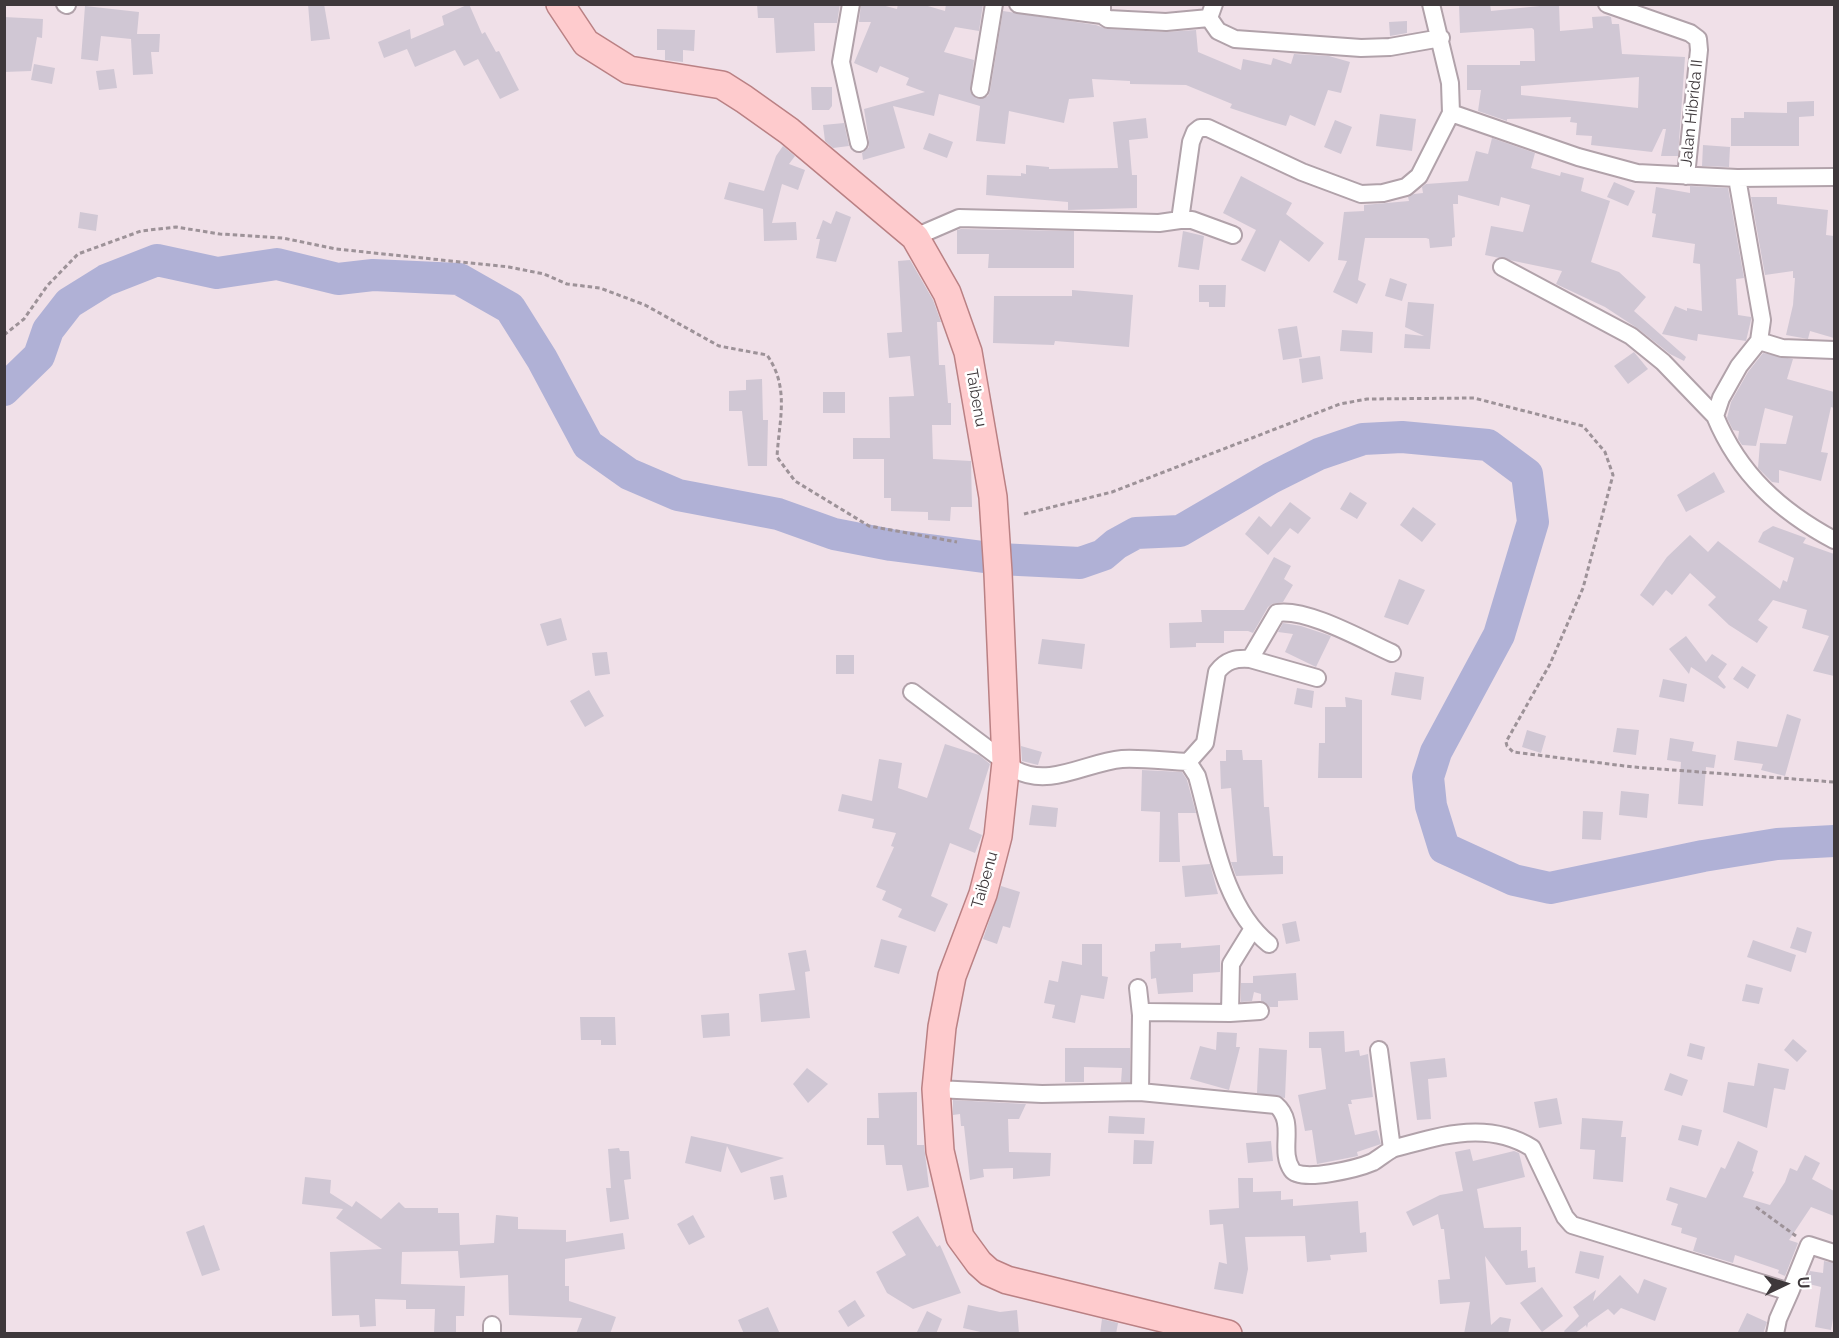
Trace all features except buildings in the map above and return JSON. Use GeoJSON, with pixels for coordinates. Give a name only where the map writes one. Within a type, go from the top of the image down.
{"type":"FeatureCollection","features":[{"type":"Feature","properties":{"kind":"main road"},"geometry":{"type":"LineString","coordinates":[[560,4],[586,43],[629,70],[722,86],[744,99],[789,131],[915,237]]}},
{"type":"Feature","properties":{"kind":"main road","name":"Taibenu"},"geometry":{"type":"LineString","coordinates":[[915,237],[947,293],[968,352],[993,497],[998,573],[1006,762],[998,836],[983,894],[952,976],[942,1027],[936,1089],[940,1151],[960,1237],[969,1252],[989,1272],[1038,1288],[1228,1334]]}},
{"type":"Feature","properties":{"kind":"street"},"geometry":{"type":"LineString","coordinates":[[851,4],[841,62],[859,143]]}},
{"type":"Feature","properties":{"kind":"street"},"geometry":{"type":"LineString","coordinates":[[980,89],[994,4]]}},
{"type":"Feature","properties":{"kind":"street"},"geometry":{"type":"LineString","coordinates":[[1018,4],[1102,10],[1107,19],[1166,22],[1211,11],[1218,31],[1235,39],[1361,48],[1390,47],[1441,38]]}},
{"type":"Feature","properties":{"kind":"street"},"geometry":{"type":"LineString","coordinates":[[1180,220],[1191,142],[1195,132],[1200,128],[1208,128],[1333,184],[1361,194],[1383,193],[1406,187],[1419,176],[1450,113],[1450,83],[1431,4]]}},
{"type":"Feature","properties":{"kind":"street","name":"Jalan Hibrida II"},"geometry":{"type":"LineString","coordinates":[[1607,4],[1690,33],[1698,39],[1699,50],[1686,176]]}},
{"type":"Feature","properties":{"kind":"street"},"geometry":{"type":"LineString","coordinates":[[1450,113],[1637,173],[1737,178],[1834,177]]}},
{"type":"Feature","properties":{"kind":"street"},"geometry":{"type":"LineString","coordinates":[[1715,417],[1721,398],[1759,341],[1762,320],[1737,178]]}},
{"type":"Feature","properties":{"kind":"street"},"geometry":{"type":"LineString","coordinates":[[915,237],[959,218],[1160,223],[1192,219],[1233,235]]}},
{"type":"Feature","properties":{"kind":"street"},"geometry":{"type":"LineString","coordinates":[[1502,267],[1631,336],[1663,362],[1715,417],[1722,435],[1755,483],[1771,500],[1834,540]]}},
{"type":"Feature","properties":{"kind":"street"},"geometry":{"type":"LineString","coordinates":[[1759,341],[1791,349],[1834,350]]}},
{"type":"Feature","properties":{"kind":"street"},"geometry":{"type":"LineString","coordinates":[[1250,659],[1276,613],[1288,611],[1324,621],[1392,653]]}},
{"type":"Feature","properties":{"kind":"street"},"geometry":{"type":"LineString","coordinates":[[1188,762],[1205,742],[1217,672],[1222,664],[1237,658],[1250,659],[1317,678]]}},
{"type":"Feature","properties":{"kind":"street"},"geometry":{"type":"LineString","coordinates":[[912,692],[1006,762],[1031,776],[1047,776],[1120,759],[1188,762]]}},
{"type":"Feature","properties":{"kind":"street"},"geometry":{"type":"LineString","coordinates":[[1188,762],[1197,776],[1229,887],[1252,930],[1269,944]]}},
{"type":"Feature","properties":{"kind":"street"},"geometry":{"type":"LineString","coordinates":[[1230,1013],[1231,964],[1252,930]]}},
{"type":"Feature","properties":{"kind":"street"},"geometry":{"type":"LineString","coordinates":[[1137,988],[1140,1011],[1140,1092]]}},
{"type":"Feature","properties":{"kind":"street"},"geometry":{"type":"LineString","coordinates":[[1140,1011],[1230,1013],[1260,1011]]}},
{"type":"Feature","properties":{"kind":"street"},"geometry":{"type":"LineString","coordinates":[[1379,1050],[1392,1149]]}},
{"type":"Feature","properties":{"kind":"street"},"geometry":{"type":"LineString","coordinates":[[936,1089],[1042,1094],[1140,1092],[1276,1105],[1287,1118],[1291,1170],[1306,1177],[1358,1167],[1374,1161],[1392,1149],[1450,1132],[1478,1131],[1522,1142],[1532,1148],[1565,1217],[1572,1225],[1790,1292]]}},
{"type":"Feature","properties":{"kind":"street"},"geometry":{"type":"LineString","coordinates":[[1775,1334],[1778,1319],[1809,1245],[1834,1253]]}},
{"type":"Feature","properties":{"kind":"path"},"geometry":{"type":"LineString","coordinates":[[4,335],[24,319],[47,286],[78,254],[141,231],[176,227],[220,234],[283,238],[336,249],[509,267],[544,274],[567,284],[600,288],[645,305],[719,346],[767,355],[777,369],[781,383],[783,413],[777,457],[795,481],[869,526],[957,543]]}},
{"type":"Feature","properties":{"kind":"path"},"geometry":{"type":"LineString","coordinates":[[1024,514],[1112,492],[1340,404],[1367,399],[1474,398],[1583,426],[1605,452],[1612,475],[1583,588],[1550,664],[1506,742],[1507,746],[1513,752],[1633,767],[1834,782]]}},
{"type":"Feature","properties":{"kind":"path"},"geometry":{"type":"LineString","coordinates":[[1756,1207],[1809,1245]]}},
{"type":"Feature","properties":{"kind":"waterway"},"geometry":{"type":"LineString","coordinates":[[4,390],[39,356],[48,330],[69,303],[106,280],[157,260],[217,273],[277,264],[338,279],[373,275],[459,279],[510,308],[542,359],[588,445],[629,474],[678,495],[778,514],[834,534],[891,545],[999,559],[1080,563],[1103,555],[1116,544],[1136,533],[1180,531],[1271,478],[1319,454],[1363,439],[1402,437],[1488,445],[1527,474],[1533,522],[1499,635],[1436,752],[1428,777],[1431,806],[1444,848],[1514,880],[1550,888],[1703,856],[1777,844],[1834,841]]}}]}
